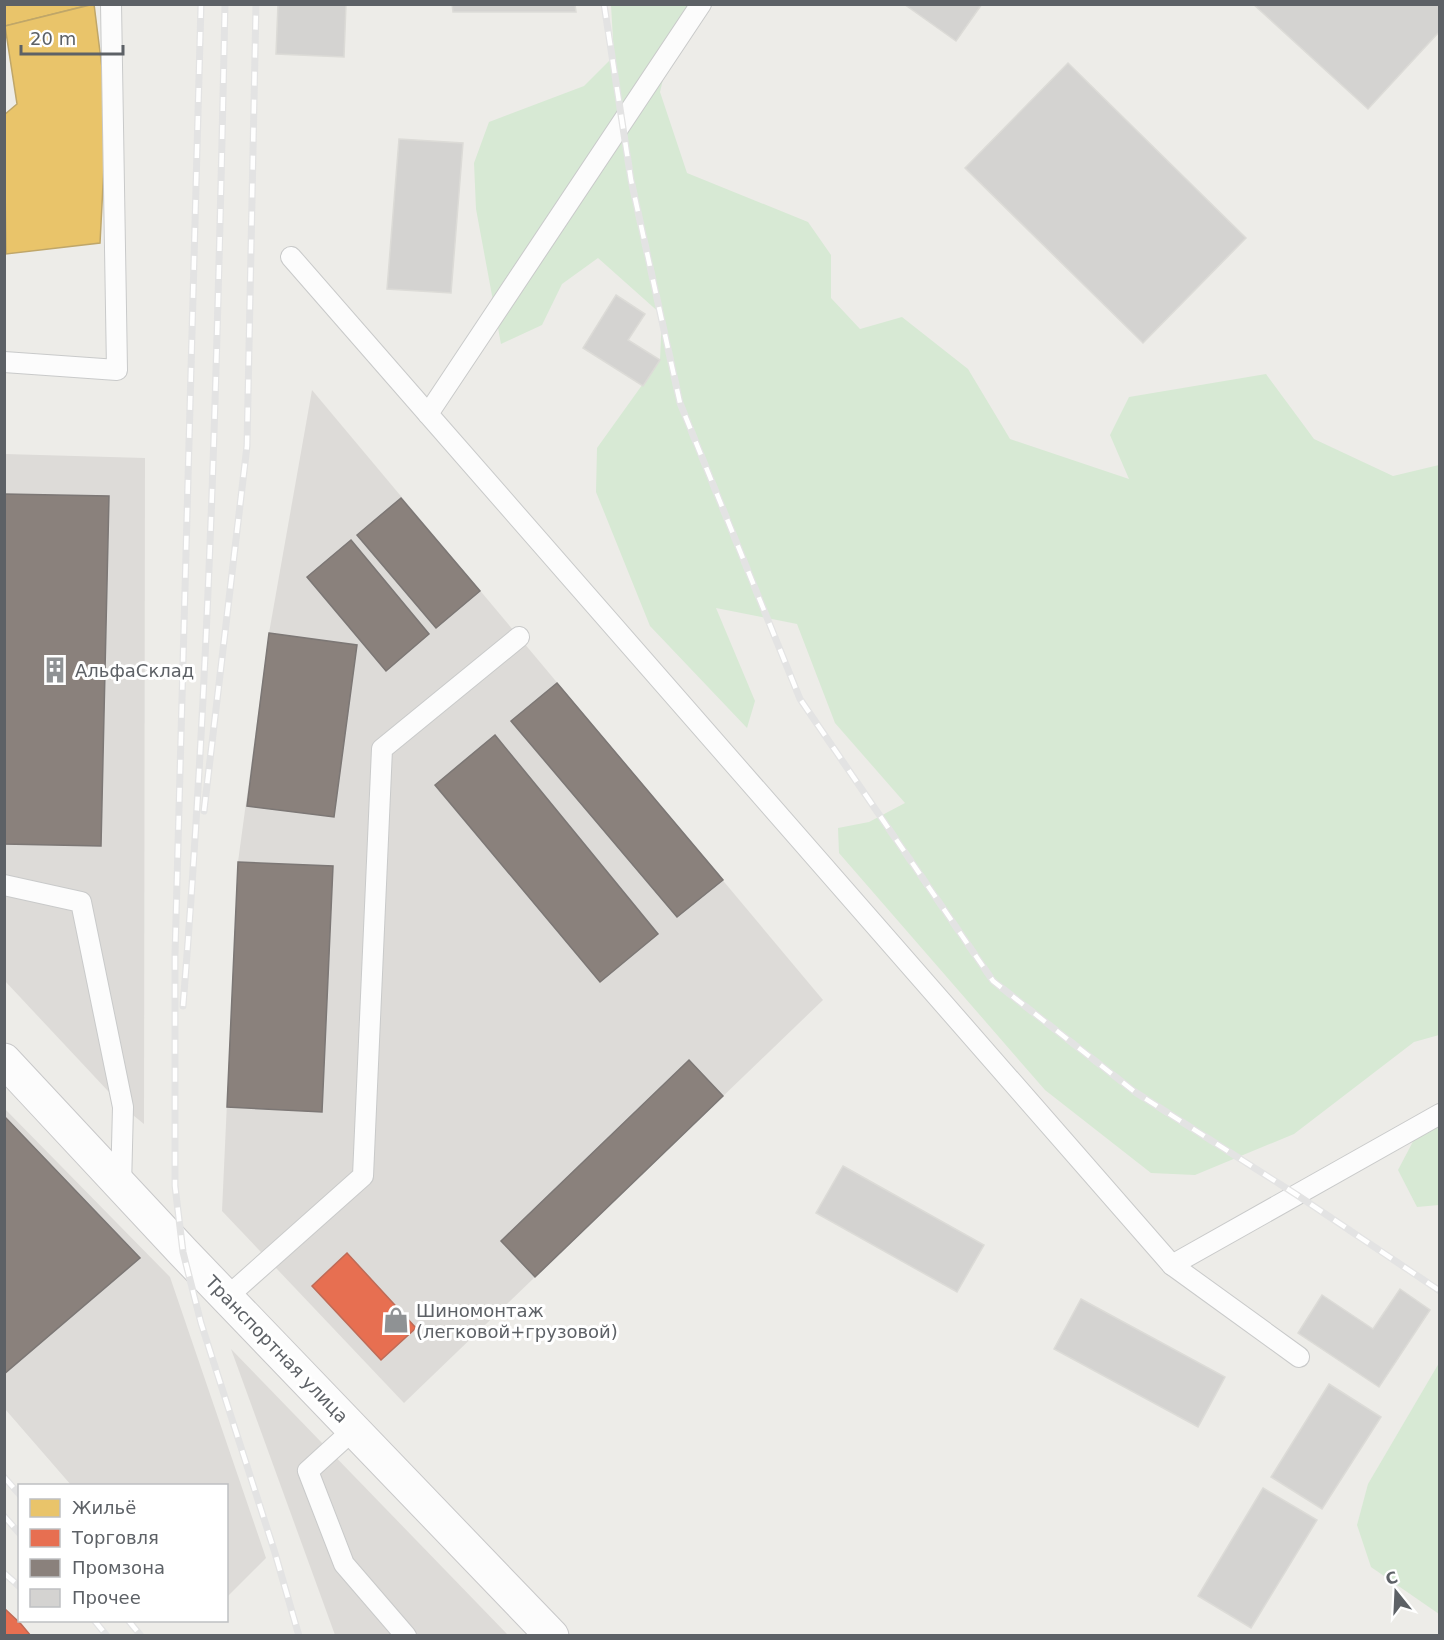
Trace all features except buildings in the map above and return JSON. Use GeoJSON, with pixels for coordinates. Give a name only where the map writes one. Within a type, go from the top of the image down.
{"type":"FeatureCollection","features":[{"type":"Feature","properties":{"kind":"street","name":"Транспортная улица"},"geometry":{"type":"LineString","coordinates":[[4,1060],[353,1430],[552,1635]]}},
{"type":"Feature","properties":{"kind":"lane"},"geometry":{"type":"LineString","coordinates":[[4,362],[117,370],[111,4]]}},
{"type":"Feature","properties":{"kind":"lane"},"geometry":{"type":"LineString","coordinates":[[428,414],[701,4]]}},
{"type":"Feature","properties":{"kind":"lane"},"geometry":{"type":"LineString","coordinates":[[291,257],[1172,1265],[1299,1357]]}},
{"type":"Feature","properties":{"kind":"lane"},"geometry":{"type":"LineString","coordinates":[[227,1297],[363,1176],[382,749],[519,637]]}},
{"type":"Feature","properties":{"kind":"lane"},"geometry":{"type":"LineString","coordinates":[[4,885],[81,902],[123,1107],[121,1186]]}},
{"type":"Feature","properties":{"kind":"lane"},"geometry":{"type":"LineString","coordinates":[[1172,1265],[1440,1114]]}},
{"type":"Feature","properties":{"kind":"lane"},"geometry":{"type":"LineString","coordinates":[[353,1430],[308,1471],[344,1564],[406,1635]]}},
{"type":"Feature","properties":{"kind":"shaded area"},"geometry":{"type":"Polygon","coordinates":[[[312,390],[823,1000],[404,1403],[222,1211],[238,862],[269,633],[312,390]]]}},
{"type":"Feature","properties":{"kind":"shaded area"},"geometry":{"type":"Polygon","coordinates":[[[5,454],[145,458],[144,1124],[123,1107],[5,981],[5,454]]]}},
{"type":"Feature","properties":{"kind":"shaded area"},"geometry":{"type":"Polygon","coordinates":[[[4,1108],[170,1277],[266,1558],[228,1596],[228,1484],[70,1484],[5,1409],[4,1108]]]}},
{"type":"Feature","properties":{"kind":"shaded area"},"geometry":{"type":"Polygon","coordinates":[[[231,1349],[508,1635],[335,1635],[231,1349]]]}},
{"type":"Feature","properties":{"kind":"green space"},"geometry":{"type":"Polygon","coordinates":[[[611,5],[703,5],[670,49],[660,92],[687,173],[808,222],[831,255],[831,298],[860,329],[902,317],[968,369],[1010,439],[1129,479],[1110,435],[1129,397],[1266,374],[1314,439],[1393,476],[1439,465],[1439,1035],[1414,1042],[1294,1134],[1195,1175],[1151,1173],[1045,1090],[839,853],[838,828],[869,822],[905,803],[835,723],[797,624],[716,608],[755,701],[747,728],[650,626],[596,492],[597,448],[660,360],[662,315],[598,258],[562,284],[542,325],[501,344],[476,209],[474,163],[489,122],[584,86],[614,56],[611,5]]]}},
{"type":"Feature","properties":{"kind":"green space"},"geometry":{"type":"Polygon","coordinates":[[[1439,1121],[1439,1205],[1417,1207],[1398,1170],[1418,1132],[1439,1121]]]}},
{"type":"Feature","properties":{"kind":"green space"},"geometry":{"type":"Polygon","coordinates":[[[1439,1363],[1439,1614],[1371,1567],[1357,1525],[1368,1484],[1439,1363]]]}},
{"type":"Feature","properties":{"kind":"railway"},"geometry":{"type":"LineString","coordinates":[[201,4],[175,955],[175,1186],[183,1252],[201,1323],[275,1553],[299,1636]]}},
{"type":"Feature","properties":{"kind":"railway"},"geometry":{"type":"LineString","coordinates":[[183,1006],[200,756],[212,506],[225,4]]}},
{"type":"Feature","properties":{"kind":"railway"},"geometry":{"type":"LineString","coordinates":[[204,811],[247,446],[256,4]]}},
{"type":"Feature","properties":{"kind":"railway"},"geometry":{"type":"LineString","coordinates":[[604,4],[631,180],[680,403],[800,699],[993,981],[1135,1092],[1297,1195],[1440,1291]]}},
{"type":"Feature","properties":{"kind":"railway"},"geometry":{"type":"LineString","coordinates":[[4,1477],[18,1493]]}},
{"type":"Feature","properties":{"kind":"railway"},"geometry":{"type":"LineString","coordinates":[[4,1516],[18,1532]]}},
{"type":"Feature","properties":{"kind":"railway"},"geometry":{"type":"LineString","coordinates":[[4,1573],[18,1585]]}},
{"type":"Feature","properties":{"kind":"railway"},"geometry":{"type":"LineString","coordinates":[[96,1622],[107,1636]]}},
{"type":"Feature","properties":{"kind":"railway"},"geometry":{"type":"LineString","coordinates":[[130,1622],[141,1636]]}},
{"type":"Feature","properties":{"kind":"place","name":"АльфаСклад"},"geometry":{"type":"Point","coordinates":[55,670]}},
{"type":"Feature","properties":{"kind":"place","name":"Шиномонтаж (легковой+грузовой)"},"geometry":{"type":"Point","coordinates":[396,1320]}}]}
